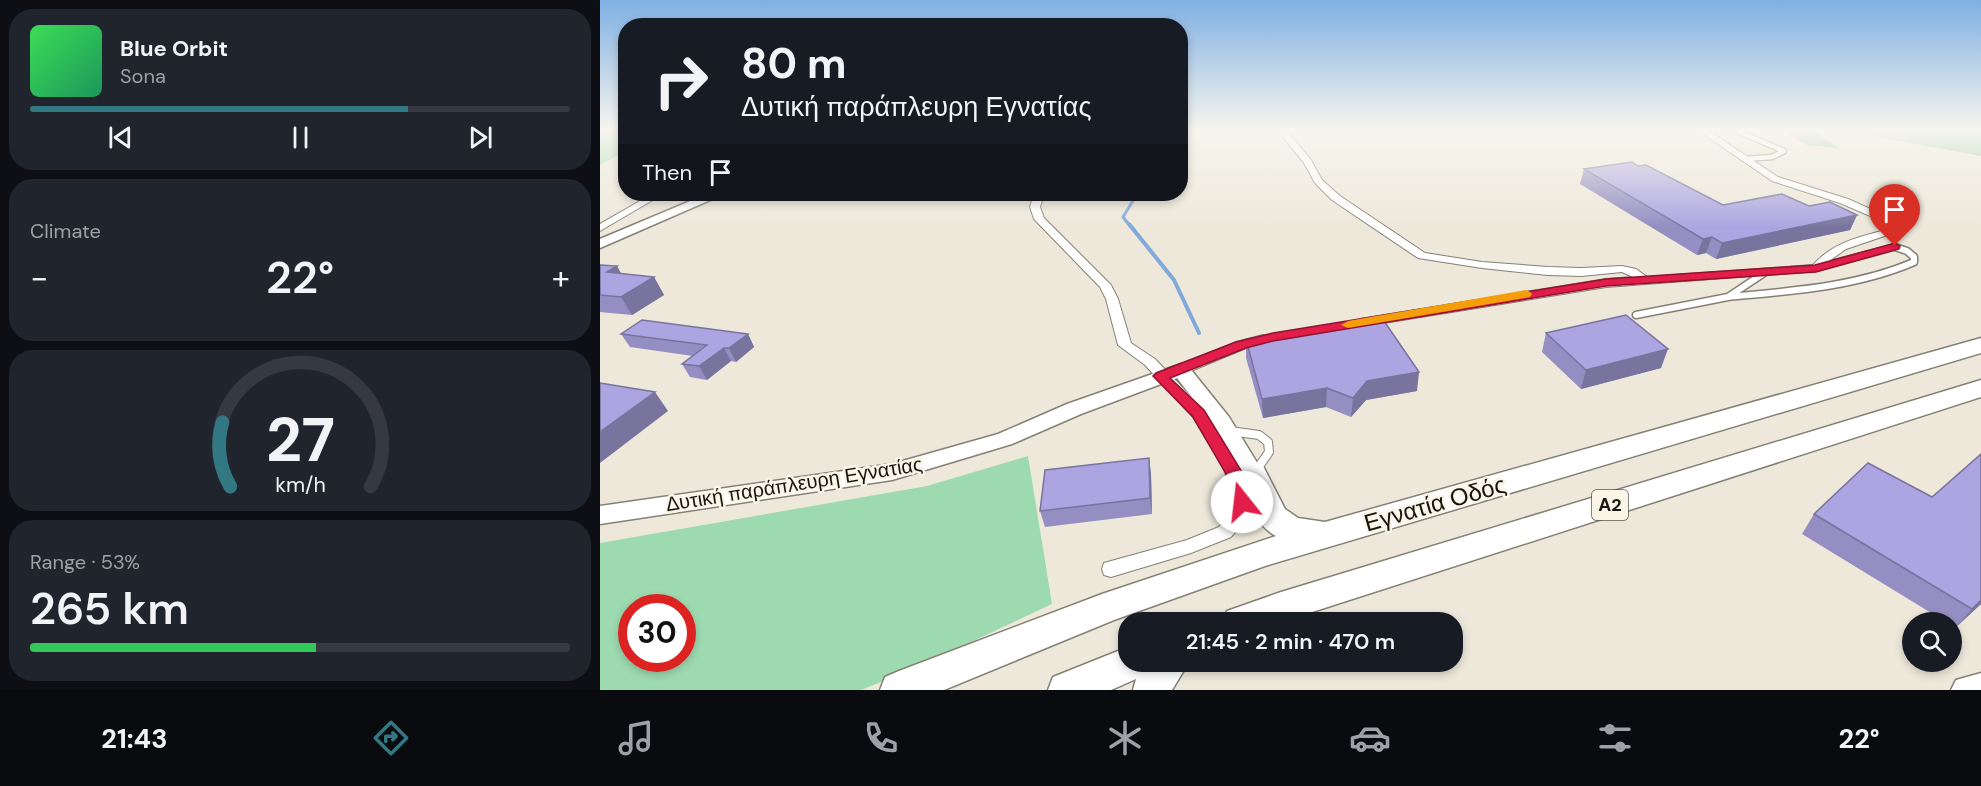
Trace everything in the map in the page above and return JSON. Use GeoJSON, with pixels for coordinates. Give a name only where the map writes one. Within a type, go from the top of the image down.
{"type":"FeatureCollection","features":[{"type":"Feature","properties":{"kind":"highway","name":"Εγνατία Οδός"},"geometry":{"type":"LineString","coordinates":[[899,690],[1113,605],[1261,554],[1981,345]]}},
{"type":"Feature","properties":{"kind":"highway","name":"Α2"},"geometry":{"type":"LineString","coordinates":[[1267,612],[1981,388]]}},
{"type":"Feature","properties":{"kind":"highway"},"geometry":{"type":"LineString","coordinates":[[1253,474],[1271,514],[1288,530],[1318,533],[1348,529]]}},
{"type":"Feature","properties":{"kind":"highway"},"geometry":{"type":"LineString","coordinates":[[1067,690],[1118,669]]}},
{"type":"Feature","properties":{"kind":"highway"},"geometry":{"type":"LineString","coordinates":[[1152,690],[1153,684],[1162,672]]}},
{"type":"Feature","properties":{"kind":"street"},"geometry":{"type":"LineString","coordinates":[[1309,163],[1324,187],[1375,226],[1422,256],[1482,265],[1548,271],[1581,272],[1622,269],[1632,271],[1642,278]]}},
{"type":"Feature","properties":{"kind":"street"},"geometry":{"type":"LineString","coordinates":[[1751,163],[1774,179],[1844,201],[1906,227],[1842,247],[1829,254],[1816,268]]}},
{"type":"Feature","properties":{"kind":"street"},"geometry":{"type":"LineString","coordinates":[[600,228],[646,201]]}},
{"type":"Feature","properties":{"kind":"street"},"geometry":{"type":"LineString","coordinates":[[600,244],[701,201]]}},
{"type":"Feature","properties":{"kind":"street"},"geometry":{"type":"LineString","coordinates":[[1037,201],[1035,207],[1039,219],[1048,232],[1105,285],[1112,299],[1125,345],[1149,362],[1171,373],[1227,430],[1253,474]]}},
{"type":"Feature","properties":{"kind":"street"},"geometry":{"type":"LineString","coordinates":[[1354,324],[1552,290],[1642,278],[1764,273],[1816,268],[1895,246]]}},
{"type":"Feature","properties":{"kind":"street","name":"Δυτική παράπλευρη Εγνατίας"},"geometry":{"type":"LineString","coordinates":[[600,515],[892,472],[1005,439],[1074,409],[1241,345],[1273,337]]}},
{"type":"Feature","properties":{"kind":"street"},"geometry":{"type":"LineString","coordinates":[[1112,569],[1191,546],[1225,532],[1236,519],[1242,502],[1234,472],[1171,373]]}},
{"type":"Feature","properties":{"kind":"street"},"geometry":{"type":"LineString","coordinates":[[1966,690],[1981,687]]}},
{"type":"Feature","properties":{"kind":"lane"},"geometry":{"type":"LineString","coordinates":[[1636,315],[1728,297],[1839,283],[1901,269],[1914,262],[1914,257],[1895,246]]}},
{"type":"Feature","properties":{"kind":"lane"},"geometry":{"type":"LineString","coordinates":[[1728,297],[1764,273]]}},
{"type":"Feature","properties":{"kind":"lane"},"geometry":{"type":"LineString","coordinates":[[1227,430],[1259,435],[1268,442],[1269,452],[1253,474]]}},
{"type":"Feature","properties":{"kind":"green space"},"geometry":{"type":"Polygon","coordinates":[[[1028,456],[1052,604],[918,667],[861,690],[600,690],[600,543],[927,486],[1028,456]]]}},
{"type":"Feature","properties":{"kind":"building"},"geometry":{"type":"Polygon","coordinates":[[[1624,163],[1646,165],[1723,205],[1782,194],[1809,206],[1830,202],[1857,215],[1722,243],[1712,237],[1703,239],[1584,169],[1624,163]]]}},
{"type":"Feature","properties":{"kind":"building"},"geometry":{"type":"Polygon","coordinates":[[[600,265],[617,266],[607,272],[654,277],[621,297],[600,295],[600,265]]]}},
{"type":"Feature","properties":{"kind":"building"},"geometry":{"type":"Polygon","coordinates":[[[1626,315],[1668,349],[1586,370],[1546,333],[1626,315]]]}},
{"type":"Feature","properties":{"kind":"building"},"geometry":{"type":"Polygon","coordinates":[[[1382,318],[1419,372],[1367,381],[1353,398],[1327,388],[1262,399],[1246,339],[1382,318]]]}},
{"type":"Feature","properties":{"kind":"building"},"geometry":{"type":"Polygon","coordinates":[[[642,320],[748,334],[699,366],[682,364],[707,345],[621,334],[642,320]]]}},
{"type":"Feature","properties":{"kind":"building"},"geometry":{"type":"Polygon","coordinates":[[[600,383],[655,392],[600,432],[600,383]]]}},
{"type":"Feature","properties":{"kind":"building"},"geometry":{"type":"Polygon","coordinates":[[[1981,454],[1981,600],[1972,609],[1814,514],[1868,463],[1932,497],[1981,454]]]}},
{"type":"Feature","properties":{"kind":"building"},"geometry":{"type":"Polygon","coordinates":[[[1149,458],[1150,498],[1040,511],[1045,470],[1149,458]]]}},
{"type":"Feature","properties":{"kind":"waterway"},"geometry":{"type":"LineString","coordinates":[[1130,226],[1123,217],[1133,201]]}},
{"type":"Feature","properties":{"kind":"waterway"},"geometry":{"type":"LineString","coordinates":[[1129,224],[1174,280],[1199,333]]}},
{"type":"Feature","properties":{"kind":"slow traffic"},"geometry":{"type":"LineString","coordinates":[[1348,325],[1526,294]]}},
{"type":"Feature","properties":{"kind":"route"},"geometry":{"type":"LineString","coordinates":[[1242,502],[1234,472],[1199,414],[1161,376],[1241,345],[1273,337],[1606,282],[1816,268],[1895,246]]}}]}
